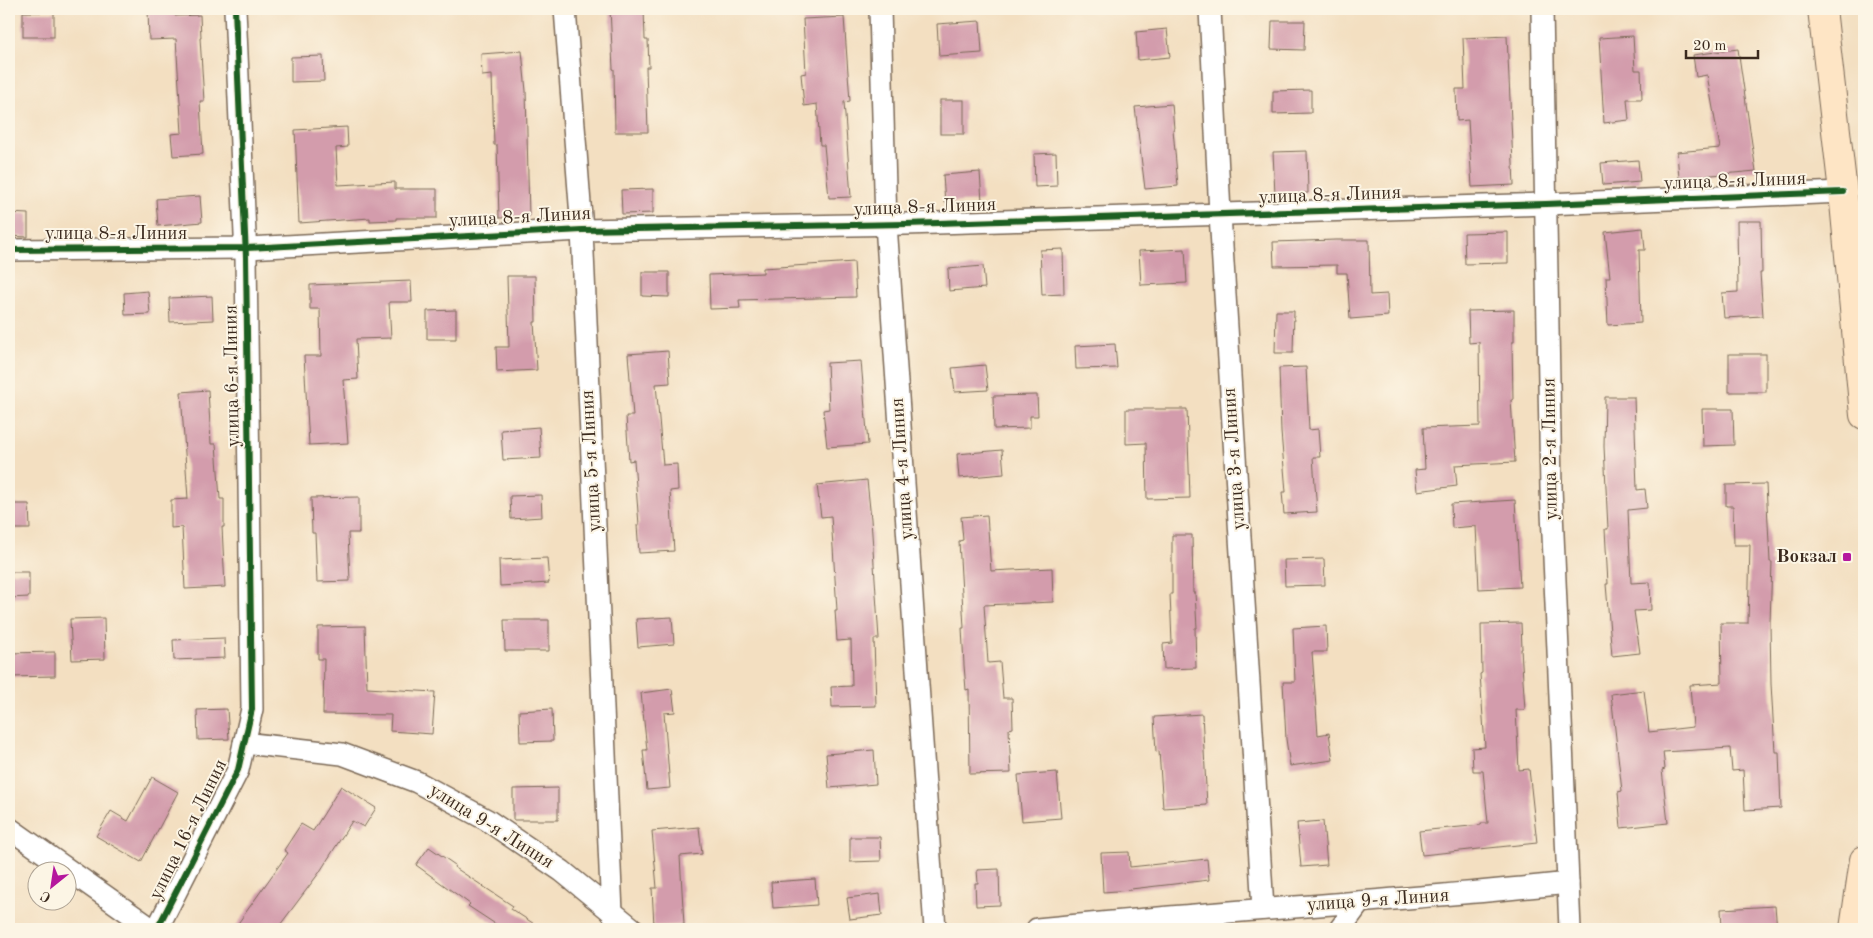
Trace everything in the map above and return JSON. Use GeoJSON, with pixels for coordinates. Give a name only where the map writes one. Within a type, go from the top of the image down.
{"type":"FeatureCollection","features":[{"type":"Feature","properties":{"kind":"main road"},"geometry":{"type":"LineString","coordinates":[[1822,9],[1843,192],[1864,415]]}},
{"type":"Feature","properties":{"kind":"main road"},"geometry":{"type":"LineString","coordinates":[[1854,929],[1864,860]]}},
{"type":"Feature","properties":{"kind":"street","name":"улица 6-я Линия"},"geometry":{"type":"LineString","coordinates":[[235,9],[246,248],[252,709],[244,743]]}},
{"type":"Feature","properties":{"kind":"street","name":"улица 5-я Линия"},"geometry":{"type":"LineString","coordinates":[[566,9],[582,230],[612,913]]}},
{"type":"Feature","properties":{"kind":"street","name":"улица 4-я Линия"},"geometry":{"type":"LineString","coordinates":[[880,9],[886,224],[935,929]]}},
{"type":"Feature","properties":{"kind":"street","name":"улица 3-я Линия"},"geometry":{"type":"LineString","coordinates":[[1210,9],[1220,214],[1263,909]]}},
{"type":"Feature","properties":{"kind":"street","name":"улица 2-я Линия"},"geometry":{"type":"LineString","coordinates":[[1542,9],[1551,488],[1570,929]]}},
{"type":"Feature","properties":{"kind":"street","name":"улица 8-я Линия"},"geometry":{"type":"LineString","coordinates":[[9,250],[246,248],[582,230],[886,224],[1220,214],[1546,204],[1843,192]]}},
{"type":"Feature","properties":{"kind":"street","name":"улица 9-я Линия"},"geometry":{"type":"LineString","coordinates":[[244,743],[342,754],[417,782],[487,820],[510,835],[562,871],[633,929]]}},
{"type":"Feature","properties":{"kind":"street","name":"улица 16-я Линия"},"geometry":{"type":"LineString","coordinates":[[157,929],[238,770],[244,743]]}},
{"type":"Feature","properties":{"kind":"street"},"geometry":{"type":"LineString","coordinates":[[9,828],[152,929]]}},
{"type":"Feature","properties":{"kind":"street","name":"улица 9-я Линия"},"geometry":{"type":"LineString","coordinates":[[1037,929],[1155,917],[1569,886]]}},
{"type":"Feature","properties":{"kind":"street"},"geometry":{"type":"LineString","coordinates":[[1340,929],[1360,902]]}},
{"type":"Feature","properties":{"kind":"building"},"geometry":{"type":"Polygon","coordinates":[[[148,9],[175,9],[175,16],[200,15],[204,101],[200,101],[203,154],[173,156],[171,134],[182,133],[176,39],[149,40],[148,9]]]}},
{"type":"Feature","properties":{"kind":"building"},"geometry":{"type":"Polygon","coordinates":[[[610,9],[644,9],[645,40],[648,40],[649,67],[646,67],[648,132],[615,132],[614,69],[610,9]]]}},
{"type":"Feature","properties":{"kind":"building"},"geometry":{"type":"Polygon","coordinates":[[[23,12],[54,12],[54,37],[23,37],[23,12]]]}},
{"type":"Feature","properties":{"kind":"building"},"geometry":{"type":"Polygon","coordinates":[[[844,17],[850,101],[844,102],[851,197],[829,198],[824,145],[820,145],[817,104],[804,106],[801,74],[806,73],[803,19],[844,17]]]}},
{"type":"Feature","properties":{"kind":"building"},"geometry":{"type":"Polygon","coordinates":[[[980,21],[982,53],[939,56],[937,24],[980,21]]]}},
{"type":"Feature","properties":{"kind":"building"},"geometry":{"type":"Polygon","coordinates":[[[1272,21],[1305,21],[1304,50],[1271,49],[1272,21]]]}},
{"type":"Feature","properties":{"kind":"building"},"geometry":{"type":"Polygon","coordinates":[[[1167,29],[1170,57],[1138,60],[1136,32],[1167,29]]]}},
{"type":"Feature","properties":{"kind":"building"},"geometry":{"type":"Polygon","coordinates":[[[1507,36],[1514,185],[1472,187],[1468,120],[1457,121],[1456,89],[1465,89],[1463,38],[1507,36]]]}},
{"type":"Feature","properties":{"kind":"building"},"geometry":{"type":"Polygon","coordinates":[[[1633,36],[1635,70],[1641,70],[1642,99],[1627,99],[1629,120],[1604,123],[1599,38],[1633,36]]]}},
{"type":"Feature","properties":{"kind":"building"},"geometry":{"type":"Polygon","coordinates":[[[1738,49],[1756,171],[1679,178],[1677,152],[1720,148],[1707,75],[1696,77],[1693,55],[1738,49]]]}},
{"type":"Feature","properties":{"kind":"building"},"geometry":{"type":"Polygon","coordinates":[[[522,51],[526,91],[529,217],[499,218],[497,145],[494,145],[492,75],[482,76],[481,54],[522,51]]]}},
{"type":"Feature","properties":{"kind":"building"},"geometry":{"type":"Polygon","coordinates":[[[323,56],[324,81],[291,82],[291,57],[323,56]]]}},
{"type":"Feature","properties":{"kind":"building"},"geometry":{"type":"Polygon","coordinates":[[[1311,90],[1311,113],[1273,114],[1273,91],[1311,90]]]}},
{"type":"Feature","properties":{"kind":"building"},"geometry":{"type":"Polygon","coordinates":[[[940,100],[964,100],[964,134],[940,134],[940,100]]]}},
{"type":"Feature","properties":{"kind":"building"},"geometry":{"type":"Polygon","coordinates":[[[1172,104],[1178,186],[1145,189],[1135,107],[1172,104]]]}},
{"type":"Feature","properties":{"kind":"building"},"geometry":{"type":"Polygon","coordinates":[[[347,127],[348,147],[336,148],[338,185],[395,182],[395,189],[437,189],[437,218],[396,218],[396,220],[370,221],[370,218],[299,223],[295,130],[347,127]]]}},
{"type":"Feature","properties":{"kind":"building"},"geometry":{"type":"Polygon","coordinates":[[[1307,151],[1308,193],[1275,195],[1273,152],[1307,151]]]}},
{"type":"Feature","properties":{"kind":"building"},"geometry":{"type":"Polygon","coordinates":[[[1056,153],[1057,186],[1035,187],[1034,154],[1056,153]]]}},
{"type":"Feature","properties":{"kind":"building"},"geometry":{"type":"Polygon","coordinates":[[[1638,160],[1640,182],[1603,185],[1601,163],[1638,160]]]}},
{"type":"Feature","properties":{"kind":"building"},"geometry":{"type":"Polygon","coordinates":[[[980,172],[982,201],[945,203],[943,175],[980,172]]]}},
{"type":"Feature","properties":{"kind":"building"},"geometry":{"type":"Polygon","coordinates":[[[653,189],[653,213],[622,214],[621,190],[653,189]]]}},
{"type":"Feature","properties":{"kind":"building"},"geometry":{"type":"Polygon","coordinates":[[[200,196],[202,222],[158,226],[156,199],[200,196]]]}},
{"type":"Feature","properties":{"kind":"building"},"geometry":{"type":"Polygon","coordinates":[[[9,213],[28,214],[28,237],[9,236],[9,213]]]}},
{"type":"Feature","properties":{"kind":"building"},"geometry":{"type":"Polygon","coordinates":[[[1737,221],[1761,221],[1762,273],[1760,273],[1763,316],[1724,318],[1722,293],[1738,292],[1737,221]]]}},
{"type":"Feature","properties":{"kind":"building"},"geometry":{"type":"Polygon","coordinates":[[[1643,228],[1645,250],[1639,250],[1641,323],[1608,325],[1606,277],[1610,277],[1605,232],[1643,228]]]}},
{"type":"Feature","properties":{"kind":"building"},"geometry":{"type":"Polygon","coordinates":[[[1508,232],[1508,263],[1465,264],[1464,233],[1508,232]]]}},
{"type":"Feature","properties":{"kind":"building"},"geometry":{"type":"Polygon","coordinates":[[[1369,240],[1370,295],[1387,294],[1388,316],[1350,319],[1347,273],[1337,273],[1337,265],[1274,266],[1273,242],[1369,240]]]}},
{"type":"Feature","properties":{"kind":"building"},"geometry":{"type":"Polygon","coordinates":[[[1063,249],[1064,294],[1042,295],[1040,250],[1063,249]]]}},
{"type":"Feature","properties":{"kind":"building"},"geometry":{"type":"Polygon","coordinates":[[[1185,249],[1187,283],[1141,285],[1139,251],[1185,249]]]}},
{"type":"Feature","properties":{"kind":"building"},"geometry":{"type":"Polygon","coordinates":[[[854,262],[856,297],[739,300],[740,308],[710,309],[709,275],[763,273],[763,268],[854,262]]]}},
{"type":"Feature","properties":{"kind":"building"},"geometry":{"type":"Polygon","coordinates":[[[983,266],[985,288],[949,291],[948,269],[983,266]]]}},
{"type":"Feature","properties":{"kind":"building"},"geometry":{"type":"Polygon","coordinates":[[[642,272],[669,272],[669,297],[642,296],[642,272]]]}},
{"type":"Feature","properties":{"kind":"building"},"geometry":{"type":"Polygon","coordinates":[[[507,276],[535,276],[536,322],[534,322],[537,370],[497,372],[496,347],[509,347],[507,276]]]}},
{"type":"Feature","properties":{"kind":"building"},"geometry":{"type":"Polygon","coordinates":[[[411,281],[412,302],[389,302],[391,338],[356,339],[358,379],[343,380],[348,443],[309,445],[304,356],[321,356],[320,309],[310,309],[310,285],[411,281]]]}},
{"type":"Feature","properties":{"kind":"building"},"geometry":{"type":"Polygon","coordinates":[[[148,291],[150,314],[125,315],[124,293],[148,291]]]}},
{"type":"Feature","properties":{"kind":"building"},"geometry":{"type":"Polygon","coordinates":[[[212,296],[213,320],[170,322],[169,298],[212,296]]]}},
{"type":"Feature","properties":{"kind":"building"},"geometry":{"type":"Polygon","coordinates":[[[456,310],[456,339],[427,339],[427,311],[456,310]]]}},
{"type":"Feature","properties":{"kind":"building"},"geometry":{"type":"Polygon","coordinates":[[[1514,310],[1514,342],[1512,342],[1513,400],[1511,400],[1515,462],[1455,465],[1457,486],[1417,491],[1415,470],[1425,469],[1423,428],[1480,426],[1479,342],[1469,343],[1468,311],[1514,310]]]}},
{"type":"Feature","properties":{"kind":"building"},"geometry":{"type":"Polygon","coordinates":[[[1276,311],[1294,311],[1293,353],[1275,353],[1276,311]]]}},
{"type":"Feature","properties":{"kind":"building"},"geometry":{"type":"Polygon","coordinates":[[[1115,344],[1117,368],[1076,369],[1075,346],[1115,344]]]}},
{"type":"Feature","properties":{"kind":"building"},"geometry":{"type":"Polygon","coordinates":[[[668,351],[670,383],[656,384],[663,465],[677,464],[678,490],[670,491],[674,551],[639,553],[637,525],[639,525],[634,460],[629,461],[626,416],[633,416],[628,354],[668,351]]]}},
{"type":"Feature","properties":{"kind":"building"},"geometry":{"type":"Polygon","coordinates":[[[1729,354],[1766,354],[1766,392],[1729,392],[1729,354]]]}},
{"type":"Feature","properties":{"kind":"building"},"geometry":{"type":"Polygon","coordinates":[[[861,361],[868,444],[827,447],[823,410],[829,409],[827,363],[861,361]]]}},
{"type":"Feature","properties":{"kind":"building"},"geometry":{"type":"Polygon","coordinates":[[[985,365],[988,390],[955,392],[952,368],[985,365]]]}},
{"type":"Feature","properties":{"kind":"building"},"geometry":{"type":"Polygon","coordinates":[[[1306,367],[1309,430],[1318,429],[1320,457],[1313,457],[1317,512],[1284,514],[1282,492],[1286,492],[1281,432],[1279,368],[1306,367]]]}},
{"type":"Feature","properties":{"kind":"building"},"geometry":{"type":"Polygon","coordinates":[[[208,390],[211,444],[216,444],[220,499],[224,499],[224,527],[222,527],[225,587],[185,589],[182,527],[171,528],[171,500],[188,499],[181,392],[208,390]]]}},
{"type":"Feature","properties":{"kind":"building"},"geometry":{"type":"Polygon","coordinates":[[[1037,395],[1038,416],[1030,416],[1030,428],[994,429],[993,396],[1037,395]]]}},
{"type":"Feature","properties":{"kind":"building"},"geometry":{"type":"Polygon","coordinates":[[[1605,397],[1634,397],[1637,490],[1645,489],[1647,508],[1628,510],[1631,583],[1650,582],[1651,610],[1634,611],[1640,653],[1612,656],[1606,584],[1608,584],[1605,529],[1608,529],[1604,446],[1605,397]]]}},
{"type":"Feature","properties":{"kind":"building"},"geometry":{"type":"Polygon","coordinates":[[[1126,409],[1187,409],[1190,498],[1147,499],[1146,443],[1126,444],[1126,409]]]}},
{"type":"Feature","properties":{"kind":"building"},"geometry":{"type":"Polygon","coordinates":[[[1702,409],[1733,409],[1734,445],[1703,446],[1702,409]]]}},
{"type":"Feature","properties":{"kind":"building"},"geometry":{"type":"Polygon","coordinates":[[[539,427],[541,458],[503,460],[501,430],[539,427]]]}},
{"type":"Feature","properties":{"kind":"building"},"geometry":{"type":"Polygon","coordinates":[[[1002,450],[1004,474],[959,478],[957,454],[1002,450]]]}},
{"type":"Feature","properties":{"kind":"building"},"geometry":{"type":"Polygon","coordinates":[[[867,480],[879,639],[874,639],[876,706],[832,707],[831,687],[852,686],[851,640],[837,641],[831,516],[821,517],[817,485],[867,480]]]}},
{"type":"Feature","properties":{"kind":"building"},"geometry":{"type":"Polygon","coordinates":[[[1766,484],[1770,562],[1772,562],[1771,684],[1775,752],[1779,752],[1781,808],[1745,810],[1743,770],[1732,771],[1730,748],[1663,752],[1665,769],[1662,770],[1668,823],[1621,828],[1618,792],[1622,791],[1611,694],[1644,690],[1649,732],[1693,727],[1690,685],[1722,683],[1721,623],[1748,623],[1750,545],[1734,545],[1733,506],[1726,506],[1726,485],[1766,484]]]}},
{"type":"Feature","properties":{"kind":"building"},"geometry":{"type":"Polygon","coordinates":[[[541,495],[542,517],[511,519],[510,496],[541,495]]]}},
{"type":"Feature","properties":{"kind":"building"},"geometry":{"type":"Polygon","coordinates":[[[359,497],[359,533],[348,533],[350,581],[317,582],[311,498],[359,497]]]}},
{"type":"Feature","properties":{"kind":"building"},"geometry":{"type":"Polygon","coordinates":[[[1515,500],[1520,587],[1479,589],[1476,526],[1452,528],[1451,504],[1515,500]]]}},
{"type":"Feature","properties":{"kind":"building"},"geometry":{"type":"Polygon","coordinates":[[[9,504],[29,504],[30,529],[9,529],[9,504]]]}},
{"type":"Feature","properties":{"kind":"building"},"geometry":{"type":"Polygon","coordinates":[[[987,515],[991,571],[1052,568],[1053,602],[984,605],[988,663],[1000,662],[1003,698],[1012,698],[1013,728],[1009,729],[1011,773],[970,774],[969,689],[966,690],[964,665],[959,541],[963,540],[961,517],[987,515]]]}},
{"type":"Feature","properties":{"kind":"building"},"geometry":{"type":"Polygon","coordinates":[[[1172,535],[1192,535],[1193,593],[1195,593],[1197,628],[1195,628],[1196,668],[1164,669],[1163,644],[1172,643],[1170,594],[1172,594],[1172,535]]]}},
{"type":"Feature","properties":{"kind":"building"},"geometry":{"type":"Polygon","coordinates":[[[547,558],[549,583],[500,586],[499,560],[547,558]]]}},
{"type":"Feature","properties":{"kind":"building"},"geometry":{"type":"Polygon","coordinates":[[[1324,559],[1325,585],[1285,586],[1284,560],[1324,559]]]}},
{"type":"Feature","properties":{"kind":"building"},"geometry":{"type":"Polygon","coordinates":[[[9,572],[29,572],[29,597],[9,598],[9,572]]]}},
{"type":"Feature","properties":{"kind":"building"},"geometry":{"type":"Polygon","coordinates":[[[672,617],[674,644],[638,647],[636,619],[672,617]]]}},
{"type":"Feature","properties":{"kind":"building"},"geometry":{"type":"Polygon","coordinates":[[[104,618],[105,659],[72,660],[70,619],[104,618]]]}},
{"type":"Feature","properties":{"kind":"building"},"geometry":{"type":"Polygon","coordinates":[[[504,620],[549,620],[549,651],[505,651],[504,620]]]}},
{"type":"Feature","properties":{"kind":"building"},"geometry":{"type":"Polygon","coordinates":[[[1521,623],[1525,710],[1516,710],[1519,770],[1529,769],[1537,843],[1422,855],[1419,831],[1488,823],[1483,771],[1473,771],[1472,748],[1485,747],[1480,674],[1482,673],[1481,624],[1521,623]]]}},
{"type":"Feature","properties":{"kind":"building"},"geometry":{"type":"Polygon","coordinates":[[[365,626],[367,688],[435,692],[432,734],[390,731],[391,715],[323,714],[324,659],[318,659],[318,627],[365,626]]]}},
{"type":"Feature","properties":{"kind":"building"},"geometry":{"type":"Polygon","coordinates":[[[1326,626],[1327,652],[1312,652],[1318,735],[1329,733],[1333,760],[1290,766],[1286,739],[1283,682],[1295,682],[1293,628],[1326,626]]]}},
{"type":"Feature","properties":{"kind":"building"},"geometry":{"type":"Polygon","coordinates":[[[224,638],[225,658],[174,660],[173,640],[224,638]]]}},
{"type":"Feature","properties":{"kind":"building"},"geometry":{"type":"Polygon","coordinates":[[[55,652],[55,676],[9,677],[9,653],[55,652]]]}},
{"type":"Feature","properties":{"kind":"building"},"geometry":{"type":"Polygon","coordinates":[[[672,689],[675,712],[664,713],[670,788],[647,790],[643,750],[647,750],[641,693],[672,689]]]}},
{"type":"Feature","properties":{"kind":"building"},"geometry":{"type":"Polygon","coordinates":[[[227,709],[229,739],[198,740],[197,710],[227,709]]]}},
{"type":"Feature","properties":{"kind":"building"},"geometry":{"type":"Polygon","coordinates":[[[552,709],[553,741],[520,742],[519,711],[552,709]]]}},
{"type":"Feature","properties":{"kind":"building"},"geometry":{"type":"Polygon","coordinates":[[[1202,714],[1207,805],[1163,808],[1159,751],[1156,752],[1154,717],[1202,714]]]}},
{"type":"Feature","properties":{"kind":"building"},"geometry":{"type":"Polygon","coordinates":[[[874,750],[876,784],[829,788],[826,754],[874,750]]]}},
{"type":"Feature","properties":{"kind":"building"},"geometry":{"type":"Polygon","coordinates":[[[1057,772],[1061,818],[1022,821],[1018,775],[1057,772]]]}},
{"type":"Feature","properties":{"kind":"building"},"geometry":{"type":"Polygon","coordinates":[[[152,777],[178,792],[141,862],[96,836],[111,811],[128,821],[152,777]]]}},
{"type":"Feature","properties":{"kind":"building"},"geometry":{"type":"Polygon","coordinates":[[[341,786],[376,808],[364,827],[352,821],[319,873],[277,929],[234,929],[288,853],[284,850],[301,824],[313,831],[341,786]]]}},
{"type":"Feature","properties":{"kind":"building"},"geometry":{"type":"Polygon","coordinates":[[[558,788],[558,820],[513,820],[513,789],[558,788]]]}},
{"type":"Feature","properties":{"kind":"building"},"geometry":{"type":"Polygon","coordinates":[[[1323,821],[1327,865],[1301,867],[1297,823],[1323,821]]]}},
{"type":"Feature","properties":{"kind":"building"},"geometry":{"type":"Polygon","coordinates":[[[699,827],[702,854],[680,856],[684,925],[654,926],[652,888],[657,888],[652,831],[699,827]]]}},
{"type":"Feature","properties":{"kind":"building"},"geometry":{"type":"Polygon","coordinates":[[[850,837],[880,837],[881,861],[850,862],[850,837]]]}},
{"type":"Feature","properties":{"kind":"building"},"geometry":{"type":"Polygon","coordinates":[[[429,847],[455,865],[454,867],[513,906],[511,909],[542,929],[503,929],[468,906],[470,904],[416,865],[429,847]]]}},
{"type":"Feature","properties":{"kind":"building"},"geometry":{"type":"Polygon","coordinates":[[[1129,852],[1130,867],[1207,859],[1209,880],[1103,892],[1101,853],[1129,852]]]}},
{"type":"Feature","properties":{"kind":"building"},"geometry":{"type":"Polygon","coordinates":[[[999,869],[1000,905],[976,906],[975,883],[978,883],[977,870],[999,869]]]}},
{"type":"Feature","properties":{"kind":"building"},"geometry":{"type":"Polygon","coordinates":[[[815,879],[817,905],[773,908],[771,882],[815,879]]]}},
{"type":"Feature","properties":{"kind":"building"},"geometry":{"type":"Polygon","coordinates":[[[880,894],[882,915],[850,919],[847,898],[880,894]]]}},
{"type":"Feature","properties":{"kind":"building"},"geometry":{"type":"Polygon","coordinates":[[[1775,906],[1777,929],[1722,929],[1721,909],[1775,906]]]}},
{"type":"Feature","properties":{"kind":"cycle path"},"geometry":{"type":"LineString","coordinates":[[157,929],[238,770],[252,709],[246,257],[235,9]]}},
{"type":"Feature","properties":{"kind":"cycle path"},"geometry":{"type":"LineString","coordinates":[[9,250],[246,248],[582,230],[906,224],[1546,204],[1843,192]]}},
{"type":"Feature","properties":{"kind":"place","name":"Вокзал"},"geometry":{"type":"Point","coordinates":[1847,557]}}]}
